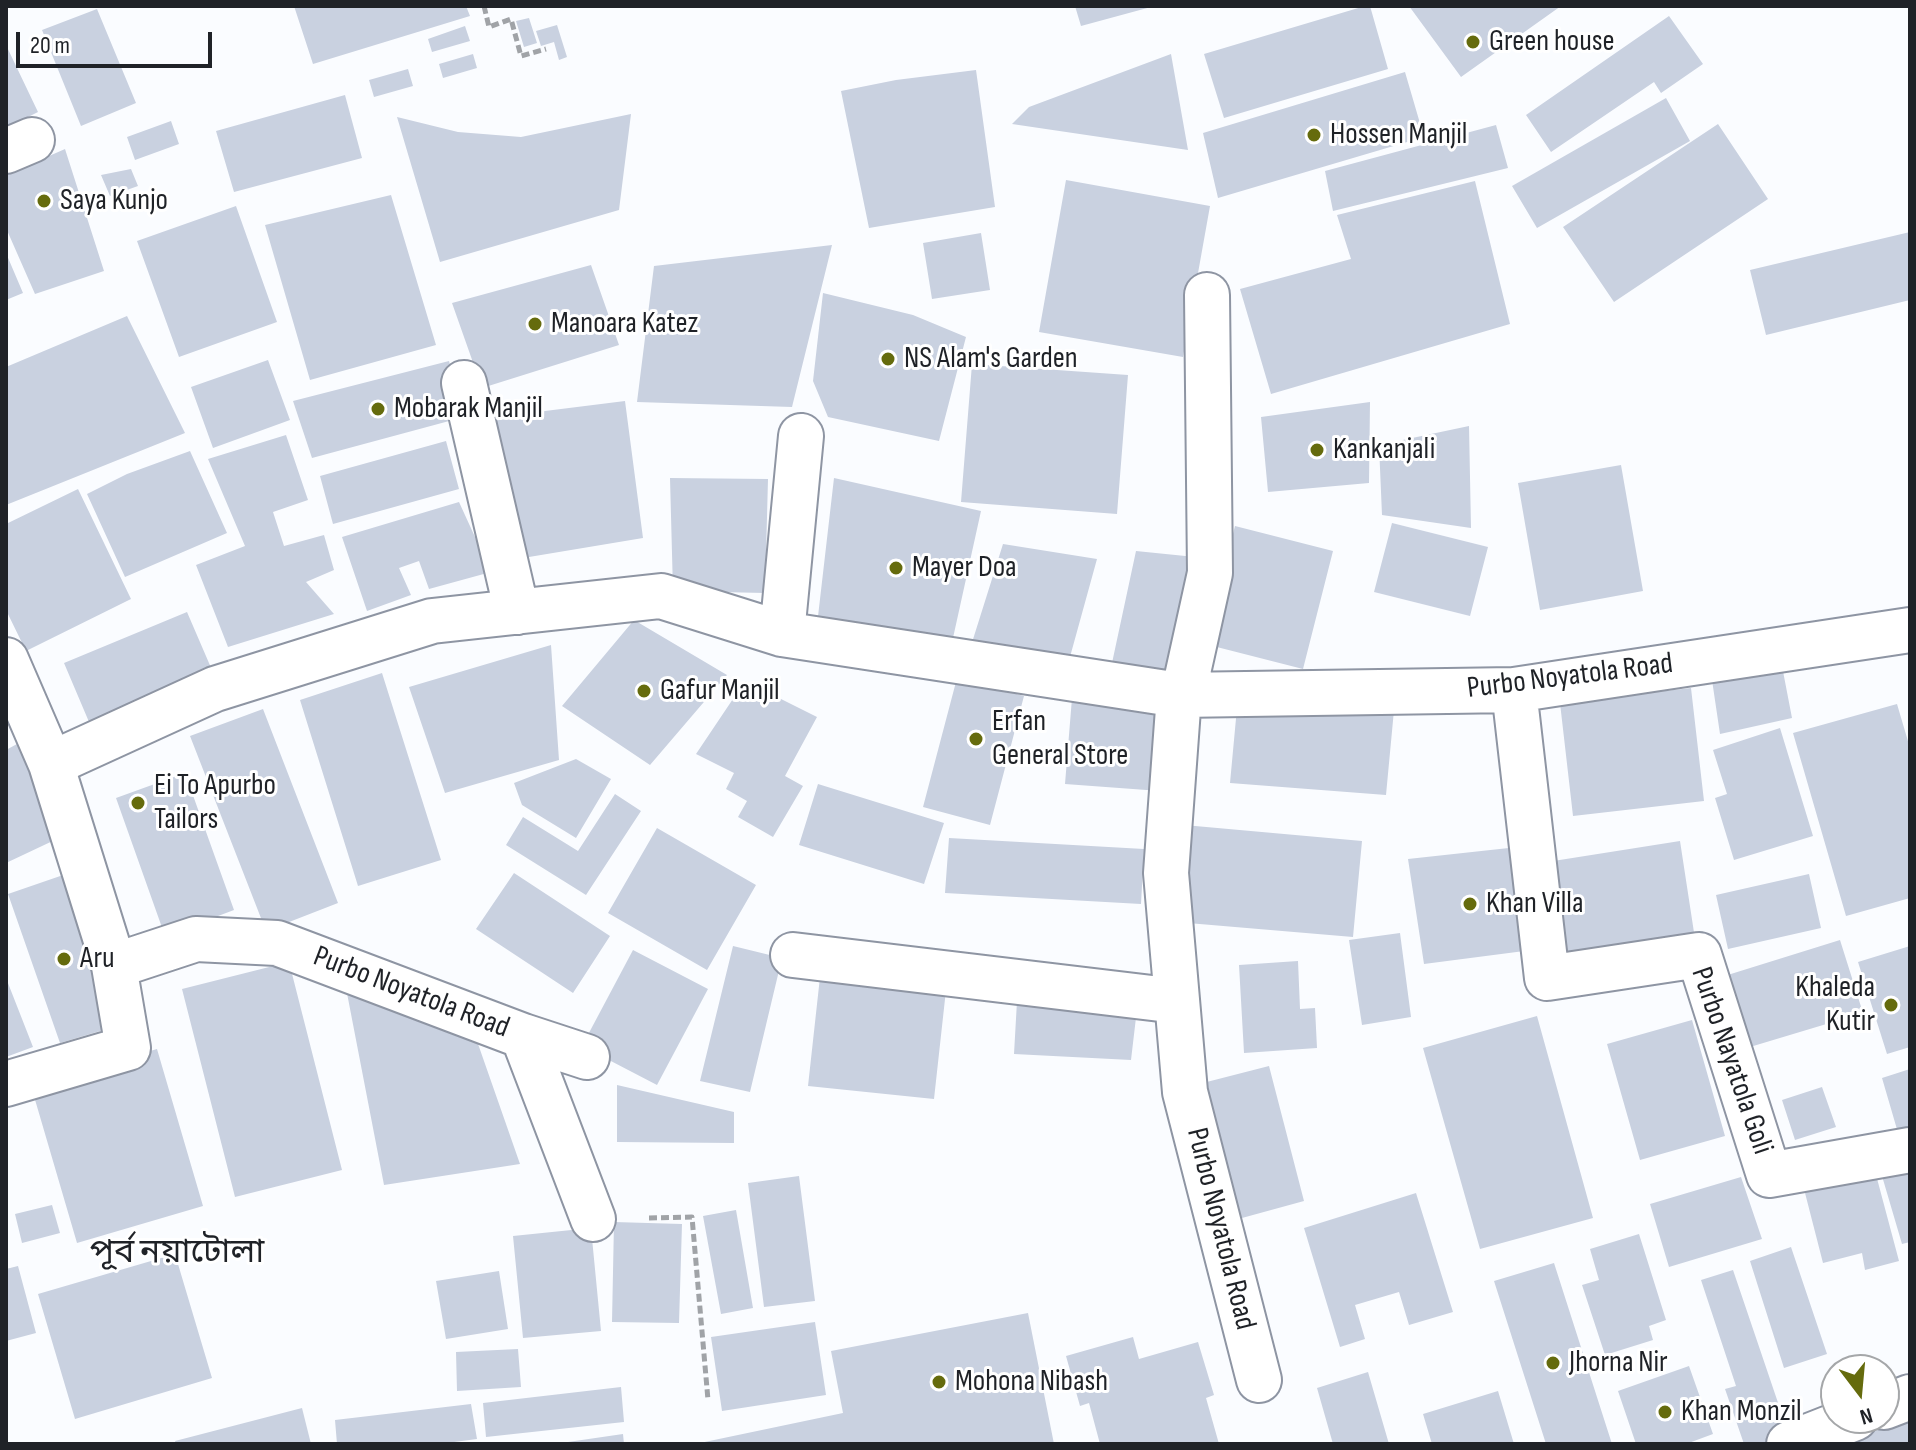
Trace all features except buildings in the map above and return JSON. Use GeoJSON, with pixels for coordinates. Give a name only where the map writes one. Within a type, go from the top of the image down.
{"type":"FeatureCollection","features":[{"type":"Feature","properties":{"kind":"street"},"geometry":{"type":"LineString","coordinates":[[1183,686],[1210,573],[1207,295]]}},
{"type":"Feature","properties":{"kind":"street"},"geometry":{"type":"LineString","coordinates":[[464,383],[517,612]]}},
{"type":"Feature","properties":{"kind":"street"},"geometry":{"type":"LineString","coordinates":[[782,634],[801,436]]}},
{"type":"Feature","properties":{"kind":"street","name":"Purbo Noyatola Road"},"geometry":{"type":"LineString","coordinates":[[51,764],[215,689],[432,621],[661,596],[782,634],[1183,686],[1514,690],[1910,630]]}},
{"type":"Feature","properties":{"kind":"street"},"geometry":{"type":"LineString","coordinates":[[6,660],[51,764],[114,966],[128,1048],[6,1084]]}},
{"type":"Feature","properties":{"kind":"street","name":"Purbo Noyatola Road"},"geometry":{"type":"LineString","coordinates":[[1183,686],[1166,873],[1185,1092],[1259,1380]]}},
{"type":"Feature","properties":{"kind":"street","name":"Purbo Nayatola Goli"},"geometry":{"type":"LineString","coordinates":[[1514,690],[1547,978],[1699,955],[1769,1175],[1910,1150]]}},
{"type":"Feature","properties":{"kind":"street","name":"Purbo Noyatola Road"},"geometry":{"type":"LineString","coordinates":[[114,966],[196,939],[277,943],[523,1036],[593,1219]]}},
{"type":"Feature","properties":{"kind":"street"},"geometry":{"type":"LineString","coordinates":[[793,955],[1177,1001]]}},
{"type":"Feature","properties":{"kind":"street"},"geometry":{"type":"LineString","coordinates":[[523,1036],[587,1057]]}},
{"type":"Feature","properties":{"kind":"street"},"geometry":{"type":"LineString","coordinates":[[1789,1444],[1820,1432]]}},
{"type":"Feature","properties":{"kind":"path"},"geometry":{"type":"LineString","coordinates":[[484,6],[489,27],[511,19],[521,56],[546,49]]}},
{"type":"Feature","properties":{"kind":"path"},"geometry":{"type":"LineString","coordinates":[[593,1219],[692,1217],[708,1400]]}},
{"type":"Feature","properties":{"kind":"place","name":"Green house"},"geometry":{"type":"Point","coordinates":[1473,42]}},
{"type":"Feature","properties":{"kind":"place","name":"Hossen Manjil"},"geometry":{"type":"Point","coordinates":[1314,135]}},
{"type":"Feature","properties":{"kind":"place","name":"Saya Kunjo"},"geometry":{"type":"Point","coordinates":[44,201]}},
{"type":"Feature","properties":{"kind":"place","name":"Manoara Katez"},"geometry":{"type":"Point","coordinates":[535,324]}},
{"type":"Feature","properties":{"kind":"place","name":"NS Alam's Garden"},"geometry":{"type":"Point","coordinates":[888,359]}},
{"type":"Feature","properties":{"kind":"place","name":"Mobarak Manjil"},"geometry":{"type":"Point","coordinates":[378,409]}},
{"type":"Feature","properties":{"kind":"place","name":"Kankanjali"},"geometry":{"type":"Point","coordinates":[1317,450]}},
{"type":"Feature","properties":{"kind":"place","name":"Mayer Doa"},"geometry":{"type":"Point","coordinates":[896,568]}},
{"type":"Feature","properties":{"kind":"place","name":"Gafur Manjil"},"geometry":{"type":"Point","coordinates":[644,691]}},
{"type":"Feature","properties":{"kind":"place","name":"Erfan General Store"},"geometry":{"type":"Point","coordinates":[976,739]}},
{"type":"Feature","properties":{"kind":"place","name":"Ei To Apurbo Tailors"},"geometry":{"type":"Point","coordinates":[138,803]}},
{"type":"Feature","properties":{"kind":"place","name":"Khan Villa"},"geometry":{"type":"Point","coordinates":[1470,904]}},
{"type":"Feature","properties":{"kind":"place","name":"Aru"},"geometry":{"type":"Point","coordinates":[64,959]}},
{"type":"Feature","properties":{"kind":"place","name":"Khaleda Kutir"},"geometry":{"type":"Point","coordinates":[1891,1005]}},
{"type":"Feature","properties":{"kind":"place","name":"Jhorna Nir"},"geometry":{"type":"Point","coordinates":[1553,1363]}},
{"type":"Feature","properties":{"kind":"place","name":"Mohona Nibash"},"geometry":{"type":"Point","coordinates":[939,1382]}},
{"type":"Feature","properties":{"kind":"place","name":"Khan Monzil"},"geometry":{"type":"Point","coordinates":[1665,1412]}},
{"type":"Feature","properties":{"kind":"district","name":"পূর্ব নয়াটোলা"},"geometry":{"type":"Point","coordinates":[177,1253]}}]}
